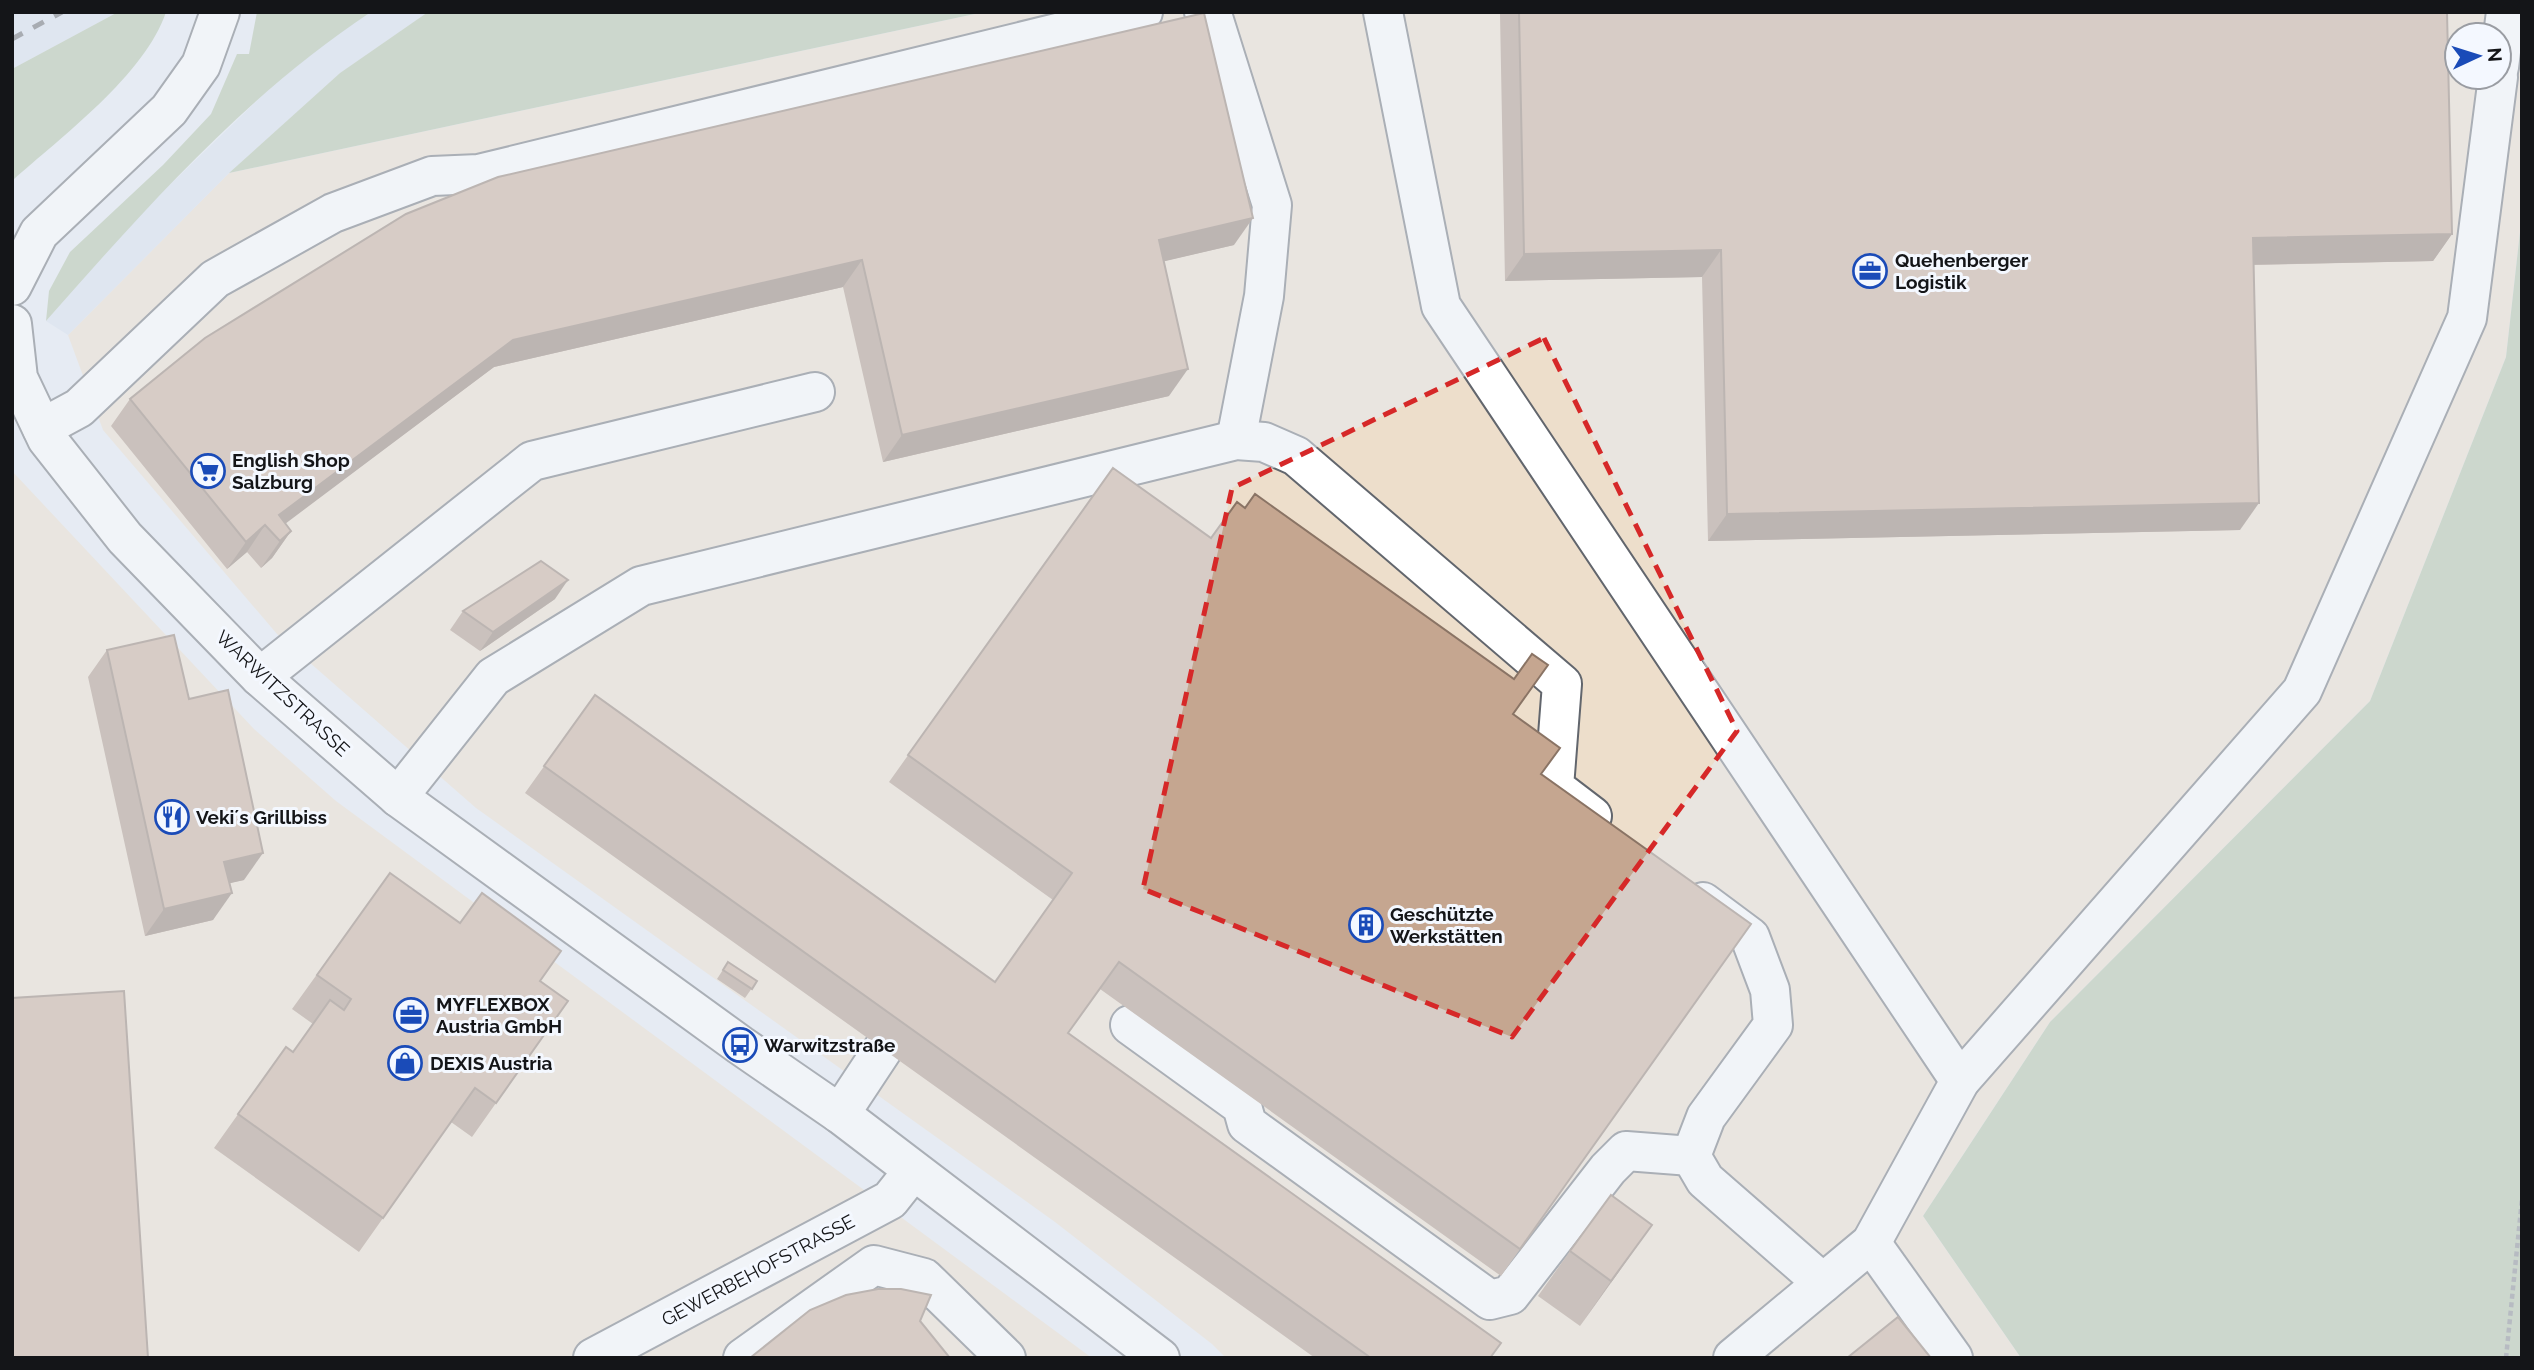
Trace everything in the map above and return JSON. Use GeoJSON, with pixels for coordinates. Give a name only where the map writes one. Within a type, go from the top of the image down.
{"type":"FeatureCollection","features":[{"type":"Feature","properties":{"kind":"street"},"geometry":{"type":"LineString","coordinates":[[12,286],[40,233],[169,110],[201,65],[219,12]]}},
{"type":"Feature","properties":{"kind":"street"},"geometry":{"type":"LineString","coordinates":[[42,428],[79,408],[215,279],[345,209],[432,176],[479,174],[1143,12]]}},
{"type":"Feature","properties":{"kind":"street"},"geometry":{"type":"LineString","coordinates":[[1205,12],[1212,14],[1272,205],[1264,296],[1236,440]]}},
{"type":"Feature","properties":{"kind":"street"},"geometry":{"type":"LineString","coordinates":[[1383,12],[1441,306],[1960,1081]]}},
{"type":"Feature","properties":{"kind":"street"},"geometry":{"type":"LineString","coordinates":[[1733,1358],[1871,1243],[1960,1081],[2302,691],[2467,318],[2496,91]]}},
{"type":"Feature","properties":{"kind":"street","name":"WARWITZSTRASSE"},"geometry":{"type":"LineString","coordinates":[[12,324],[18,378],[47,439],[125,538],[260,677],[398,797],[740,1045],[840,1114],[1160,1358]]}},
{"type":"Feature","properties":{"kind":"street"},"geometry":{"type":"LineString","coordinates":[[260,677],[533,461],[815,392]]}},
{"type":"Feature","properties":{"kind":"street"},"geometry":{"type":"LineString","coordinates":[[398,797],[493,677],[640,586],[1236,440],[1264,442],[1296,456],[1562,684],[1554,788],[1619,838]]}},
{"type":"Feature","properties":{"kind":"street"},"geometry":{"type":"LineString","coordinates":[[1674,879],[1750,937],[1770,990],[1773,1025],[1706,1117],[1691,1156]]}},
{"type":"Feature","properties":{"kind":"street"},"geometry":{"type":"LineString","coordinates":[[1130,1025],[1242,1106],[1247,1124],[1490,1300],[1510,1295],[1608,1170],[1626,1152],[1691,1156]]}},
{"type":"Feature","properties":{"kind":"street"},"geometry":{"type":"LineString","coordinates":[[840,1114],[883,1049]]}},
{"type":"Feature","properties":{"kind":"street"},"geometry":{"type":"LineString","coordinates":[[1691,1156],[1705,1180],[1823,1283]]}},
{"type":"Feature","properties":{"kind":"street","name":"GEWERBEHOFSTRASSE"},"geometry":{"type":"LineString","coordinates":[[593,1358],[890,1200],[914,1171]]}},
{"type":"Feature","properties":{"kind":"street"},"geometry":{"type":"LineString","coordinates":[[1871,1243],[1953,1358]]}},
{"type":"Feature","properties":{"kind":"street"},"geometry":{"type":"LineString","coordinates":[[743,1358],[874,1265],[924,1278],[1006,1358]]}},
{"type":"Feature","properties":{"kind":"path"},"geometry":{"type":"LineString","coordinates":[[2506,1358],[2522,1199]]}},
{"type":"Feature","properties":{"kind":"highlighted area"},"geometry":{"type":"Polygon","coordinates":[[[1544,338],[1737,731],[1512,1037],[1143,889],[1232,488],[1544,338]]]}},
{"type":"Feature","properties":{"kind":"shaded area"},"geometry":{"type":"Polygon","coordinates":[[[12,12],[118,12],[12,69],[12,12]]]}},
{"type":"Feature","properties":{"kind":"shaded area"},"geometry":{"type":"Polygon","coordinates":[[[371,12],[428,12],[340,73],[229,173],[68,335],[46,321],[148,206],[264,94],[324,43],[371,12]]]}},
{"type":"Feature","properties":{"kind":"shaded area"},"geometry":{"type":"Polygon","coordinates":[[[984,12],[2522,12],[2522,214],[2506,357],[2370,701],[2050,1022],[1923,1216],[2021,1358],[1226,1358],[1212,1344],[1055,1222],[476,808],[277,634],[103,430],[68,335],[229,173],[984,12]]]}},
{"type":"Feature","properties":{"kind":"shaded area"},"geometry":{"type":"Polygon","coordinates":[[[12,471],[254,729],[336,801],[1092,1358],[12,1358],[12,471]]]}},
{"type":"Feature","properties":{"kind":"green space"},"geometry":{"type":"Polygon","coordinates":[[[118,12],[166,12],[155,36],[121,82],[77,125],[12,181],[12,69],[118,12]]]}},
{"type":"Feature","properties":{"kind":"green space"},"geometry":{"type":"Polygon","coordinates":[[[257,12],[371,12],[281,80],[239,117],[159,196],[46,321],[49,291],[70,252],[163,165],[211,114],[237,54],[249,54],[257,12]]]}},
{"type":"Feature","properties":{"kind":"green space"},"geometry":{"type":"Polygon","coordinates":[[[428,12],[984,12],[229,173],[340,73],[428,12]]]}},
{"type":"Feature","properties":{"kind":"green space"},"geometry":{"type":"Polygon","coordinates":[[[2522,214],[2522,1358],[2021,1358],[1923,1216],[2050,1022],[2370,701],[2506,357],[2522,214]]]}},
{"type":"Feature","properties":{"kind":"building","name":"Quehenberger Logistik"},"geometry":{"type":"Polygon","coordinates":[[[1519,12],[2447,12],[2447,21],[2443,21],[2443,91],[2449,91],[2452,234],[2253,238],[2259,503],[1727,514],[1721,250],[1524,254],[1519,12]]]}},
{"type":"Feature","properties":{"kind":"building"},"geometry":{"type":"Polygon","coordinates":[[[1204,13],[1253,218],[1159,240],[1188,369],[902,435],[862,260],[513,340],[279,515],[291,531],[280,541],[265,525],[246,542],[130,399],[205,338],[406,214],[498,177],[1204,13]]]}},
{"type":"Feature","properties":{"kind":"building","name":"Geschützte Werkstätten"},"geometry":{"type":"Polygon","coordinates":[[[1113,468],[1211,538],[1237,502],[1245,508],[1255,494],[1514,679],[1532,654],[1548,665],[1513,714],[1560,748],[1541,774],[1751,924],[1520,1249],[1119,962],[1068,1033],[1501,1343],[1490,1358],[1371,1358],[544,766],[595,695],[995,982],[1072,873],[908,755],[1113,468]]]}},
{"type":"Feature","properties":{"kind":"building"},"geometry":{"type":"Polygon","coordinates":[[[541,561],[568,580],[493,632],[463,611],[541,561]]]}},
{"type":"Feature","properties":{"kind":"building"},"geometry":{"type":"Polygon","coordinates":[[[174,635],[189,699],[228,690],[263,853],[224,862],[232,893],[164,909],[107,650],[174,635]]]}},
{"type":"Feature","properties":{"kind":"building","name":"DEXIS Austria"},"geometry":{"type":"Polygon","coordinates":[[[390,873],[460,923],[482,893],[561,951],[540,981],[568,1001],[496,1103],[475,1088],[383,1218],[238,1114],[286,1047],[293,1052],[330,1000],[344,1010],[351,999],[317,975],[390,873]]]}},
{"type":"Feature","properties":{"kind":"building"},"geometry":{"type":"Polygon","coordinates":[[[728,962],[757,981],[752,989],[723,970],[728,962]]]}},
{"type":"Feature","properties":{"kind":"building"},"geometry":{"type":"Polygon","coordinates":[[[124,991],[148,1358],[12,1358],[12,998],[124,991]]]}},
{"type":"Feature","properties":{"kind":"building"},"geometry":{"type":"Polygon","coordinates":[[[1611,1195],[1652,1225],[1611,1281],[1570,1251],[1611,1195]]]}},
{"type":"Feature","properties":{"kind":"building"},"geometry":{"type":"Polygon","coordinates":[[[878,1289],[901,1289],[931,1295],[920,1321],[950,1358],[750,1358],[810,1310],[846,1295],[878,1289]]]}},
{"type":"Feature","properties":{"kind":"building"},"geometry":{"type":"Polygon","coordinates":[[[1898,1317],[1931,1358],[1847,1358],[1898,1317]]]}},
{"type":"Feature","properties":{"kind":"railway"},"geometry":{"type":"LineString","coordinates":[[12,39],[62,12]]}},
{"type":"Feature","properties":{"kind":"place","name":"Quehenberger Logistik"},"geometry":{"type":"Point","coordinates":[1870,271]}},
{"type":"Feature","properties":{"kind":"place","name":"English Shop Salzburg"},"geometry":{"type":"Point","coordinates":[208,471]}},
{"type":"Feature","properties":{"kind":"place","name":"Veki´s Grillbiss"},"geometry":{"type":"Point","coordinates":[172,817]}},
{"type":"Feature","properties":{"kind":"place","name":"Geschützte Werkstätten"},"geometry":{"type":"Point","coordinates":[1366,925]}},
{"type":"Feature","properties":{"kind":"place","name":"MYFLEXBOX Austria GmbH"},"geometry":{"type":"Point","coordinates":[411,1015]}},
{"type":"Feature","properties":{"kind":"place","name":"Warwitzstraße"},"geometry":{"type":"Point","coordinates":[740,1045]}},
{"type":"Feature","properties":{"kind":"place","name":"DEXIS Austria"},"geometry":{"type":"Point","coordinates":[405,1063]}}]}
